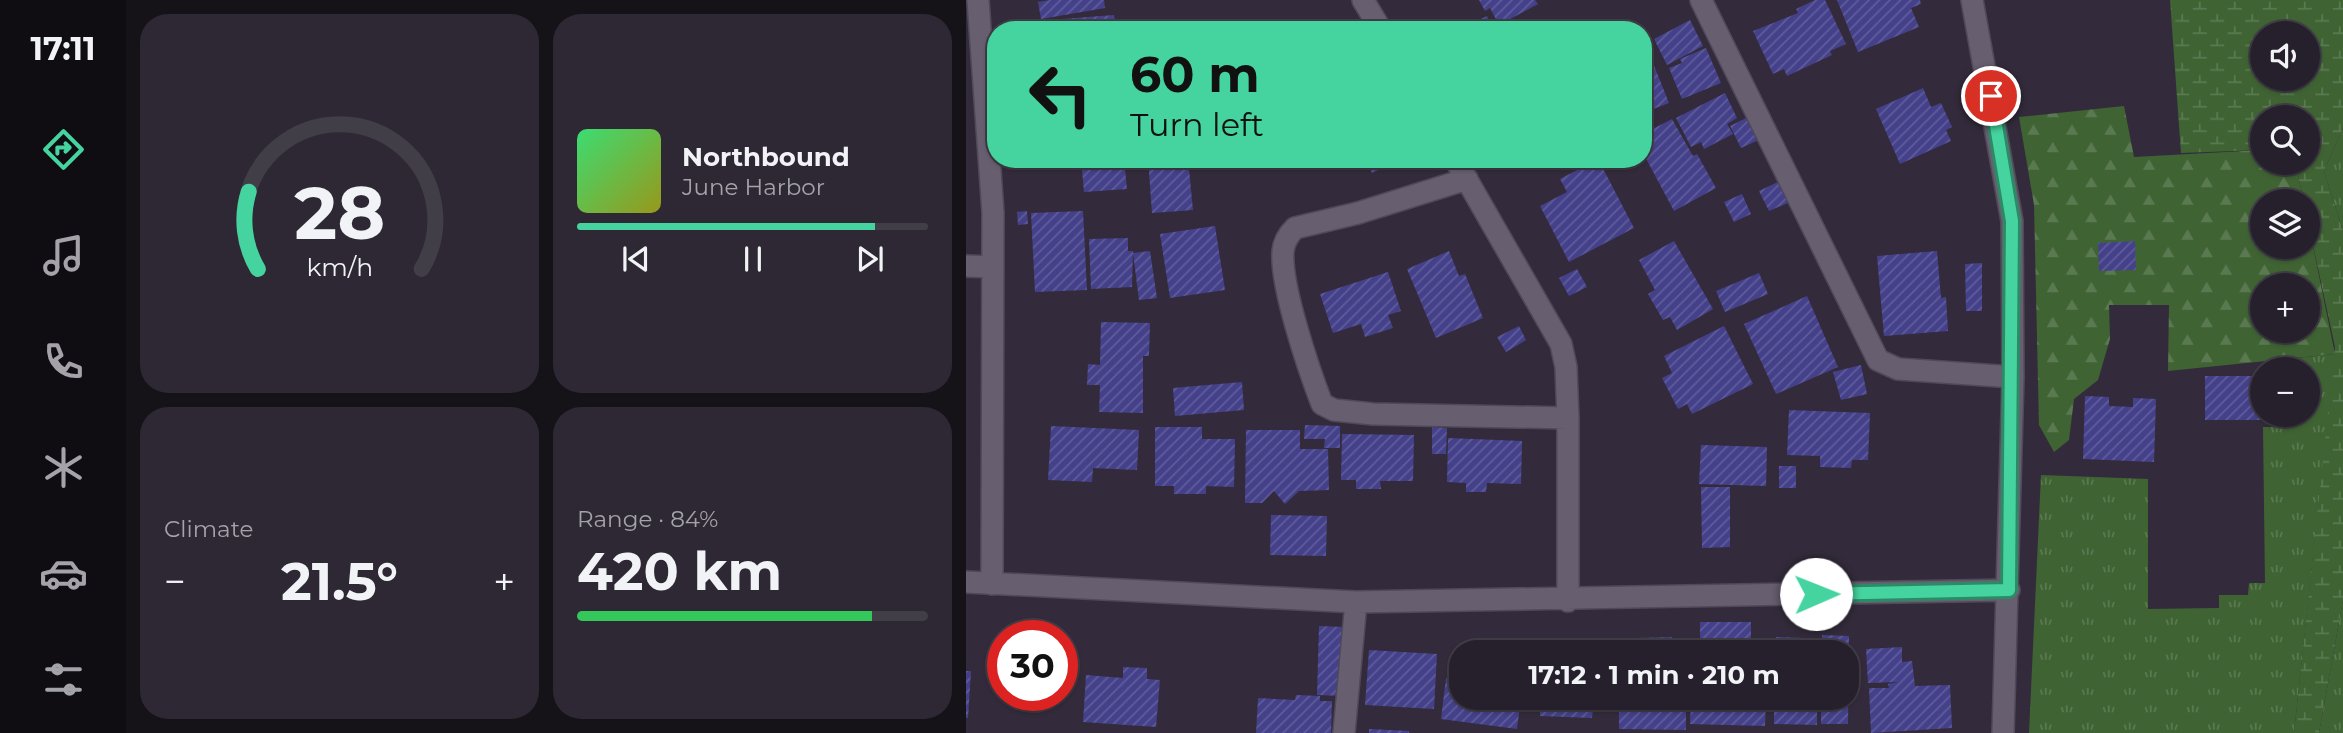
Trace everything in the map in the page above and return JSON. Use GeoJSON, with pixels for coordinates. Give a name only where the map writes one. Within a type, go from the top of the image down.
{"type":"FeatureCollection","features":[{"type":"Feature","properties":{"kind":"street"},"geometry":{"type":"LineString","coordinates":[[978,0],[987,128]]}},
{"type":"Feature","properties":{"kind":"street"},"geometry":{"type":"LineString","coordinates":[[1363,0],[1376,21]]}},
{"type":"Feature","properties":{"kind":"street"},"geometry":{"type":"LineString","coordinates":[[1701,0],[1878,360],[1898,369],[2013,377]]}},
{"type":"Feature","properties":{"kind":"street"},"geometry":{"type":"LineString","coordinates":[[1972,0],[2012,221],[2013,377],[2003,733]]}},
{"type":"Feature","properties":{"kind":"street"},"geometry":{"type":"LineString","coordinates":[[990,168],[993,213],[992,584]]}},
{"type":"Feature","properties":{"kind":"street"},"geometry":{"type":"LineString","coordinates":[[1460,168],[1561,344],[1566,367],[1568,418],[1568,601]]}},
{"type":"Feature","properties":{"kind":"street"},"geometry":{"type":"LineString","coordinates":[[1467,179],[1358,213],[1295,228],[1288,235],[1282,254],[1284,267],[1296,321],[1322,404],[1334,410],[1373,414],[1568,418]]}},
{"type":"Feature","properties":{"kind":"street"},"geometry":{"type":"LineString","coordinates":[[966,266],[993,267]]}},
{"type":"Feature","properties":{"kind":"street"},"geometry":{"type":"LineString","coordinates":[[966,582],[1356,603],[1568,601],[2009,590]]}},
{"type":"Feature","properties":{"kind":"street"},"geometry":{"type":"LineString","coordinates":[[1344,733],[1356,603]]}},
{"type":"Feature","properties":{"kind":"green space"},"geometry":{"type":"Polygon","coordinates":[[[2170,0],[2343,0],[2343,128],[2324,171],[2343,231],[2343,600],[2319,733],[2294,733],[2335,347],[2316,259],[2320,259],[2320,189],[2301,189],[2298,175],[2320,175],[2320,105],[2250,105],[2250,150],[2181,153],[2170,0]]]}},
{"type":"Feature","properties":{"kind":"green space"},"geometry":{"type":"Polygon","coordinates":[[[2124,106],[2134,157],[2250,151],[2250,175],[2298,175],[2301,189],[2250,189],[2250,259],[2316,259],[2318,273],[2250,273],[2250,343],[2320,343],[2320,281],[2335,354],[2250,357],[2250,363],[2168,371],[2169,305],[2109,305],[2110,339],[2098,380],[2074,399],[2069,440],[2054,452],[2039,425],[2034,205],[2019,117],[2124,106]]]}},
{"type":"Feature","properties":{"kind":"green space"},"geometry":{"type":"Polygon","coordinates":[[[2343,128],[2343,231],[2324,171],[2343,128]]]}},
{"type":"Feature","properties":{"kind":"green space"},"geometry":{"type":"Polygon","coordinates":[[[2335,354],[2294,733],[2029,733],[2041,475],[2148,479],[2148,609],[2219,608],[2219,595],[2248,595],[2249,583],[2265,583],[2263,427],[2320,427],[2320,357],[2307,357],[2335,354]]]}},
{"type":"Feature","properties":{"kind":"green space"},"geometry":{"type":"Polygon","coordinates":[[[2343,600],[2343,733],[2319,733],[2343,600]]]}},
{"type":"Feature","properties":{"kind":"building"},"geometry":{"type":"Polygon","coordinates":[[[1104,0],[1105,8],[1041,19],[1038,2],[1104,0]]]}},
{"type":"Feature","properties":{"kind":"building"},"geometry":{"type":"Polygon","coordinates":[[[1479,0],[1535,0],[1538,4],[1506,21],[1497,21],[1490,8],[1485,11],[1479,0]]]}},
{"type":"Feature","properties":{"kind":"building"},"geometry":{"type":"Polygon","coordinates":[[[1815,0],[1825,0],[1846,44],[1830,51],[1832,55],[1787,76],[1784,69],[1773,74],[1753,31],[1798,13],[1796,9],[1815,0]]]}},
{"type":"Feature","properties":{"kind":"building"},"geometry":{"type":"Polygon","coordinates":[[[1837,0],[1920,0],[1921,4],[1911,8],[1919,27],[1858,52],[1837,0]]]}},
{"type":"Feature","properties":{"kind":"building"},"geometry":{"type":"Polygon","coordinates":[[[1114,15],[1115,21],[1062,21],[1114,15]]]}},
{"type":"Feature","properties":{"kind":"building"},"geometry":{"type":"Polygon","coordinates":[[[1487,16],[1489,21],[1477,21],[1487,16]]]}},
{"type":"Feature","properties":{"kind":"building"},"geometry":{"type":"Polygon","coordinates":[[[1690,20],[1703,46],[1667,65],[1654,39],[1690,20]]]}},
{"type":"Feature","properties":{"kind":"building"},"geometry":{"type":"Polygon","coordinates":[[[1706,48],[1721,83],[1682,99],[1669,68],[1682,63],[1680,59],[1706,48]]]}},
{"type":"Feature","properties":{"kind":"building"},"geometry":{"type":"Polygon","coordinates":[[[1652,60],[1669,103],[1652,110],[1652,60]]]}},
{"type":"Feature","properties":{"kind":"building"},"geometry":{"type":"Polygon","coordinates":[[[1923,88],[1931,107],[1941,103],[1952,127],[1946,130],[1951,141],[1900,164],[1876,109],[1923,88]]]}},
{"type":"Feature","properties":{"kind":"building"},"geometry":{"type":"Polygon","coordinates":[[[1725,93],[1737,118],[1727,124],[1733,134],[1704,149],[1701,142],[1691,147],[1676,118],[1725,93]]]}},
{"type":"Feature","properties":{"kind":"building"},"geometry":{"type":"Polygon","coordinates":[[[1750,116],[1761,139],[1741,148],[1730,126],[1750,116]]]}},
{"type":"Feature","properties":{"kind":"building"},"geometry":{"type":"Polygon","coordinates":[[[1672,119],[1693,156],[1697,154],[1716,188],[1674,211],[1651,168],[1652,129],[1672,119]]]}},
{"type":"Feature","properties":{"kind":"building"},"geometry":{"type":"Polygon","coordinates":[[[1082,168],[1125,168],[1127,189],[1084,192],[1082,168]]]}},
{"type":"Feature","properties":{"kind":"building"},"geometry":{"type":"Polygon","coordinates":[[[1149,168],[1196,168],[1189,169],[1193,210],[1152,213],[1149,168]]]}},
{"type":"Feature","properties":{"kind":"building"},"geometry":{"type":"Polygon","coordinates":[[[1370,168],[1383,168],[1372,173],[1370,168]]]}},
{"type":"Feature","properties":{"kind":"building"},"geometry":{"type":"Polygon","coordinates":[[[1581,168],[1603,168],[1634,228],[1569,262],[1540,206],[1567,192],[1560,179],[1581,168]]]}},
{"type":"Feature","properties":{"kind":"building"},"geometry":{"type":"Polygon","coordinates":[[[1780,181],[1790,202],[1769,211],[1759,191],[1780,181]]]}},
{"type":"Feature","properties":{"kind":"building"},"geometry":{"type":"Polygon","coordinates":[[[1742,194],[1751,214],[1734,222],[1724,202],[1742,194]]]}},
{"type":"Feature","properties":{"kind":"building"},"geometry":{"type":"Polygon","coordinates":[[[1027,211],[1028,224],[1018,225],[1017,212],[1027,211]]]}},
{"type":"Feature","properties":{"kind":"building"},"geometry":{"type":"Polygon","coordinates":[[[1083,211],[1087,290],[1035,292],[1031,213],[1083,211]]]}},
{"type":"Feature","properties":{"kind":"building"},"geometry":{"type":"Polygon","coordinates":[[[1215,226],[1225,290],[1170,298],[1160,234],[1215,226]]]}},
{"type":"Feature","properties":{"kind":"building"},"geometry":{"type":"Polygon","coordinates":[[[1128,238],[1128,251],[1133,251],[1132,287],[1091,289],[1089,239],[1128,238]]]}},
{"type":"Feature","properties":{"kind":"building"},"geometry":{"type":"Polygon","coordinates":[[[1674,241],[1713,309],[1677,330],[1670,317],[1663,320],[1648,294],[1655,290],[1639,260],[1674,241]]]}},
{"type":"Feature","properties":{"kind":"building"},"geometry":{"type":"Polygon","coordinates":[[[2135,241],[2136,270],[2099,271],[2098,243],[2135,241]]]}},
{"type":"Feature","properties":{"kind":"building"},"geometry":{"type":"Polygon","coordinates":[[[1150,251],[1157,298],[1139,300],[1133,253],[1150,251]]]}},
{"type":"Feature","properties":{"kind":"building"},"geometry":{"type":"Polygon","coordinates":[[[1449,251],[1459,276],[1465,274],[1483,318],[1436,338],[1407,269],[1449,251]]]}},
{"type":"Feature","properties":{"kind":"building"},"geometry":{"type":"Polygon","coordinates":[[[1937,251],[1941,298],[1946,297],[1948,331],[1884,336],[1877,256],[1937,251]]]}},
{"type":"Feature","properties":{"kind":"building"},"geometry":{"type":"Polygon","coordinates":[[[1982,263],[1982,311],[1966,311],[1965,264],[1982,263]]]}},
{"type":"Feature","properties":{"kind":"building"},"geometry":{"type":"Polygon","coordinates":[[[1577,269],[1587,287],[1569,296],[1559,278],[1577,269]]]}},
{"type":"Feature","properties":{"kind":"building"},"geometry":{"type":"Polygon","coordinates":[[[1388,272],[1401,311],[1388,315],[1393,328],[1365,337],[1361,324],[1333,333],[1320,294],[1388,272]]]}},
{"type":"Feature","properties":{"kind":"building"},"geometry":{"type":"Polygon","coordinates":[[[1759,273],[1768,294],[1725,312],[1716,291],[1759,273]]]}},
{"type":"Feature","properties":{"kind":"building"},"geometry":{"type":"Polygon","coordinates":[[[1807,296],[1838,367],[1776,394],[1744,324],[1807,296]]]}},
{"type":"Feature","properties":{"kind":"building"},"geometry":{"type":"Polygon","coordinates":[[[1101,322],[1150,323],[1149,356],[1143,356],[1143,413],[1099,412],[1100,385],[1087,385],[1088,364],[1100,365],[1101,322]]]}},
{"type":"Feature","properties":{"kind":"building"},"geometry":{"type":"Polygon","coordinates":[[[1519,326],[1526,340],[1506,352],[1497,337],[1519,326]]]}},
{"type":"Feature","properties":{"kind":"building"},"geometry":{"type":"Polygon","coordinates":[[[1724,326],[1753,384],[1692,414],[1687,404],[1678,409],[1662,378],[1672,373],[1664,356],[1724,326]]]}},
{"type":"Feature","properties":{"kind":"building"},"geometry":{"type":"Polygon","coordinates":[[[1861,365],[1867,394],[1841,400],[1833,372],[1861,365]]]}},
{"type":"Feature","properties":{"kind":"building"},"geometry":{"type":"Polygon","coordinates":[[[2205,376],[2250,376],[2250,420],[2205,420],[2205,376]]]}},
{"type":"Feature","properties":{"kind":"building"},"geometry":{"type":"Polygon","coordinates":[[[1242,382],[1244,410],[1175,416],[1173,388],[1242,382]]]}},
{"type":"Feature","properties":{"kind":"building"},"geometry":{"type":"Polygon","coordinates":[[[2085,396],[2109,397],[2109,406],[2133,407],[2133,398],[2156,399],[2154,462],[2083,459],[2085,396]]]}},
{"type":"Feature","properties":{"kind":"building"},"geometry":{"type":"Polygon","coordinates":[[[1789,410],[1870,413],[1868,460],[1852,460],[1851,468],[1820,467],[1820,456],[1787,455],[1789,410]]]}},
{"type":"Feature","properties":{"kind":"building"},"geometry":{"type":"Polygon","coordinates":[[[1305,425],[1340,426],[1340,448],[1324,448],[1325,439],[1304,439],[1305,425]]]}},
{"type":"Feature","properties":{"kind":"building"},"geometry":{"type":"Polygon","coordinates":[[[1051,426],[1139,430],[1137,470],[1093,468],[1092,482],[1048,480],[1051,426]]]}},
{"type":"Feature","properties":{"kind":"building"},"geometry":{"type":"Polygon","coordinates":[[[1155,427],[1202,427],[1202,439],[1235,439],[1234,487],[1206,486],[1206,494],[1174,494],[1174,486],[1155,486],[1155,427]]]}},
{"type":"Feature","properties":{"kind":"building"},"geometry":{"type":"Polygon","coordinates":[[[1432,427],[1447,428],[1446,454],[1432,454],[1432,427]]]}},
{"type":"Feature","properties":{"kind":"building"},"geometry":{"type":"Polygon","coordinates":[[[1246,430],[1300,430],[1300,449],[1328,449],[1329,490],[1299,491],[1285,504],[1274,491],[1262,503],[1245,503],[1246,430]]]}},
{"type":"Feature","properties":{"kind":"building"},"geometry":{"type":"Polygon","coordinates":[[[1342,434],[1414,435],[1413,481],[1380,481],[1381,489],[1356,489],[1356,480],[1341,480],[1342,434]]]}},
{"type":"Feature","properties":{"kind":"building"},"geometry":{"type":"Polygon","coordinates":[[[1448,438],[1522,441],[1521,484],[1487,483],[1486,492],[1466,492],[1466,483],[1447,482],[1448,438]]]}},
{"type":"Feature","properties":{"kind":"building"},"geometry":{"type":"Polygon","coordinates":[[[1701,445],[1767,447],[1766,486],[1699,484],[1701,445]]]}},
{"type":"Feature","properties":{"kind":"building"},"geometry":{"type":"Polygon","coordinates":[[[1779,466],[1796,466],[1796,488],[1779,488],[1779,466]]]}},
{"type":"Feature","properties":{"kind":"building"},"geometry":{"type":"Polygon","coordinates":[[[1701,487],[1730,487],[1730,547],[1702,548],[1701,487]]]}},
{"type":"Feature","properties":{"kind":"building"},"geometry":{"type":"Polygon","coordinates":[[[1271,515],[1327,516],[1326,556],[1270,555],[1271,515]]]}},
{"type":"Feature","properties":{"kind":"building"},"geometry":{"type":"Polygon","coordinates":[[[1700,622],[1751,622],[1751,640],[1700,640],[1700,622]]]}},
{"type":"Feature","properties":{"kind":"building"},"geometry":{"type":"Polygon","coordinates":[[[1319,626],[1344,627],[1342,696],[1317,695],[1319,626]]]}},
{"type":"Feature","properties":{"kind":"building"},"geometry":{"type":"Polygon","coordinates":[[[1822,635],[1849,636],[1849,640],[1822,640],[1822,635]]]}},
{"type":"Feature","properties":{"kind":"building"},"geometry":{"type":"Polygon","coordinates":[[[1672,637],[1673,640],[1638,640],[1672,637]]]}},
{"type":"Feature","properties":{"kind":"building"},"geometry":{"type":"Polygon","coordinates":[[[1776,637],[1803,638],[1803,640],[1776,640],[1776,637]]]}},
{"type":"Feature","properties":{"kind":"building"},"geometry":{"type":"Polygon","coordinates":[[[1902,647],[1902,662],[1912,661],[1915,686],[1950,685],[1952,728],[1871,733],[1869,688],[1889,688],[1888,684],[1898,682],[1868,683],[1866,649],[1902,647]]]}},
{"type":"Feature","properties":{"kind":"building"},"geometry":{"type":"Polygon","coordinates":[[[1369,650],[1437,654],[1434,709],[1365,705],[1369,650]]]}},
{"type":"Feature","properties":{"kind":"building"},"geometry":{"type":"Polygon","coordinates":[[[1123,667],[1147,668],[1147,679],[1160,680],[1156,727],[1083,722],[1086,675],[1123,678],[1123,667]]]}},
{"type":"Feature","properties":{"kind":"building"},"geometry":{"type":"Polygon","coordinates":[[[966,671],[971,671],[968,718],[966,718],[966,671]]]}},
{"type":"Feature","properties":{"kind":"building"},"geometry":{"type":"Polygon","coordinates":[[[1446,678],[1449,678],[1449,710],[1519,710],[1517,729],[1441,719],[1446,678]]]}},
{"type":"Feature","properties":{"kind":"building"},"geometry":{"type":"Polygon","coordinates":[[[1296,695],[1320,696],[1320,701],[1332,701],[1331,733],[1256,733],[1258,698],[1295,700],[1296,695]]]}},
{"type":"Feature","properties":{"kind":"building"},"geometry":{"type":"Polygon","coordinates":[[[1593,710],[1592,718],[1540,716],[1540,712],[1527,711],[1593,710]]]}},
{"type":"Feature","properties":{"kind":"building"},"geometry":{"type":"Polygon","coordinates":[[[1619,710],[1686,710],[1686,730],[1619,729],[1619,710]]]}},
{"type":"Feature","properties":{"kind":"building"},"geometry":{"type":"Polygon","coordinates":[[[1691,710],[1766,710],[1765,726],[1690,724],[1691,710]]]}},
{"type":"Feature","properties":{"kind":"building"},"geometry":{"type":"Polygon","coordinates":[[[1774,710],[1817,710],[1817,725],[1774,724],[1774,710]]]}},
{"type":"Feature","properties":{"kind":"building"},"geometry":{"type":"Polygon","coordinates":[[[1821,710],[1848,710],[1848,724],[1821,724],[1821,710]]]}},
{"type":"Feature","properties":{"kind":"building"},"geometry":{"type":"Polygon","coordinates":[[[1369,729],[1409,731],[1409,733],[1369,733],[1369,729]]]}},
{"type":"Feature","properties":{"kind":"route"},"geometry":{"type":"LineString","coordinates":[[1816,594],[2009,590],[2013,377],[2012,221],[1991,96]]}}]}
